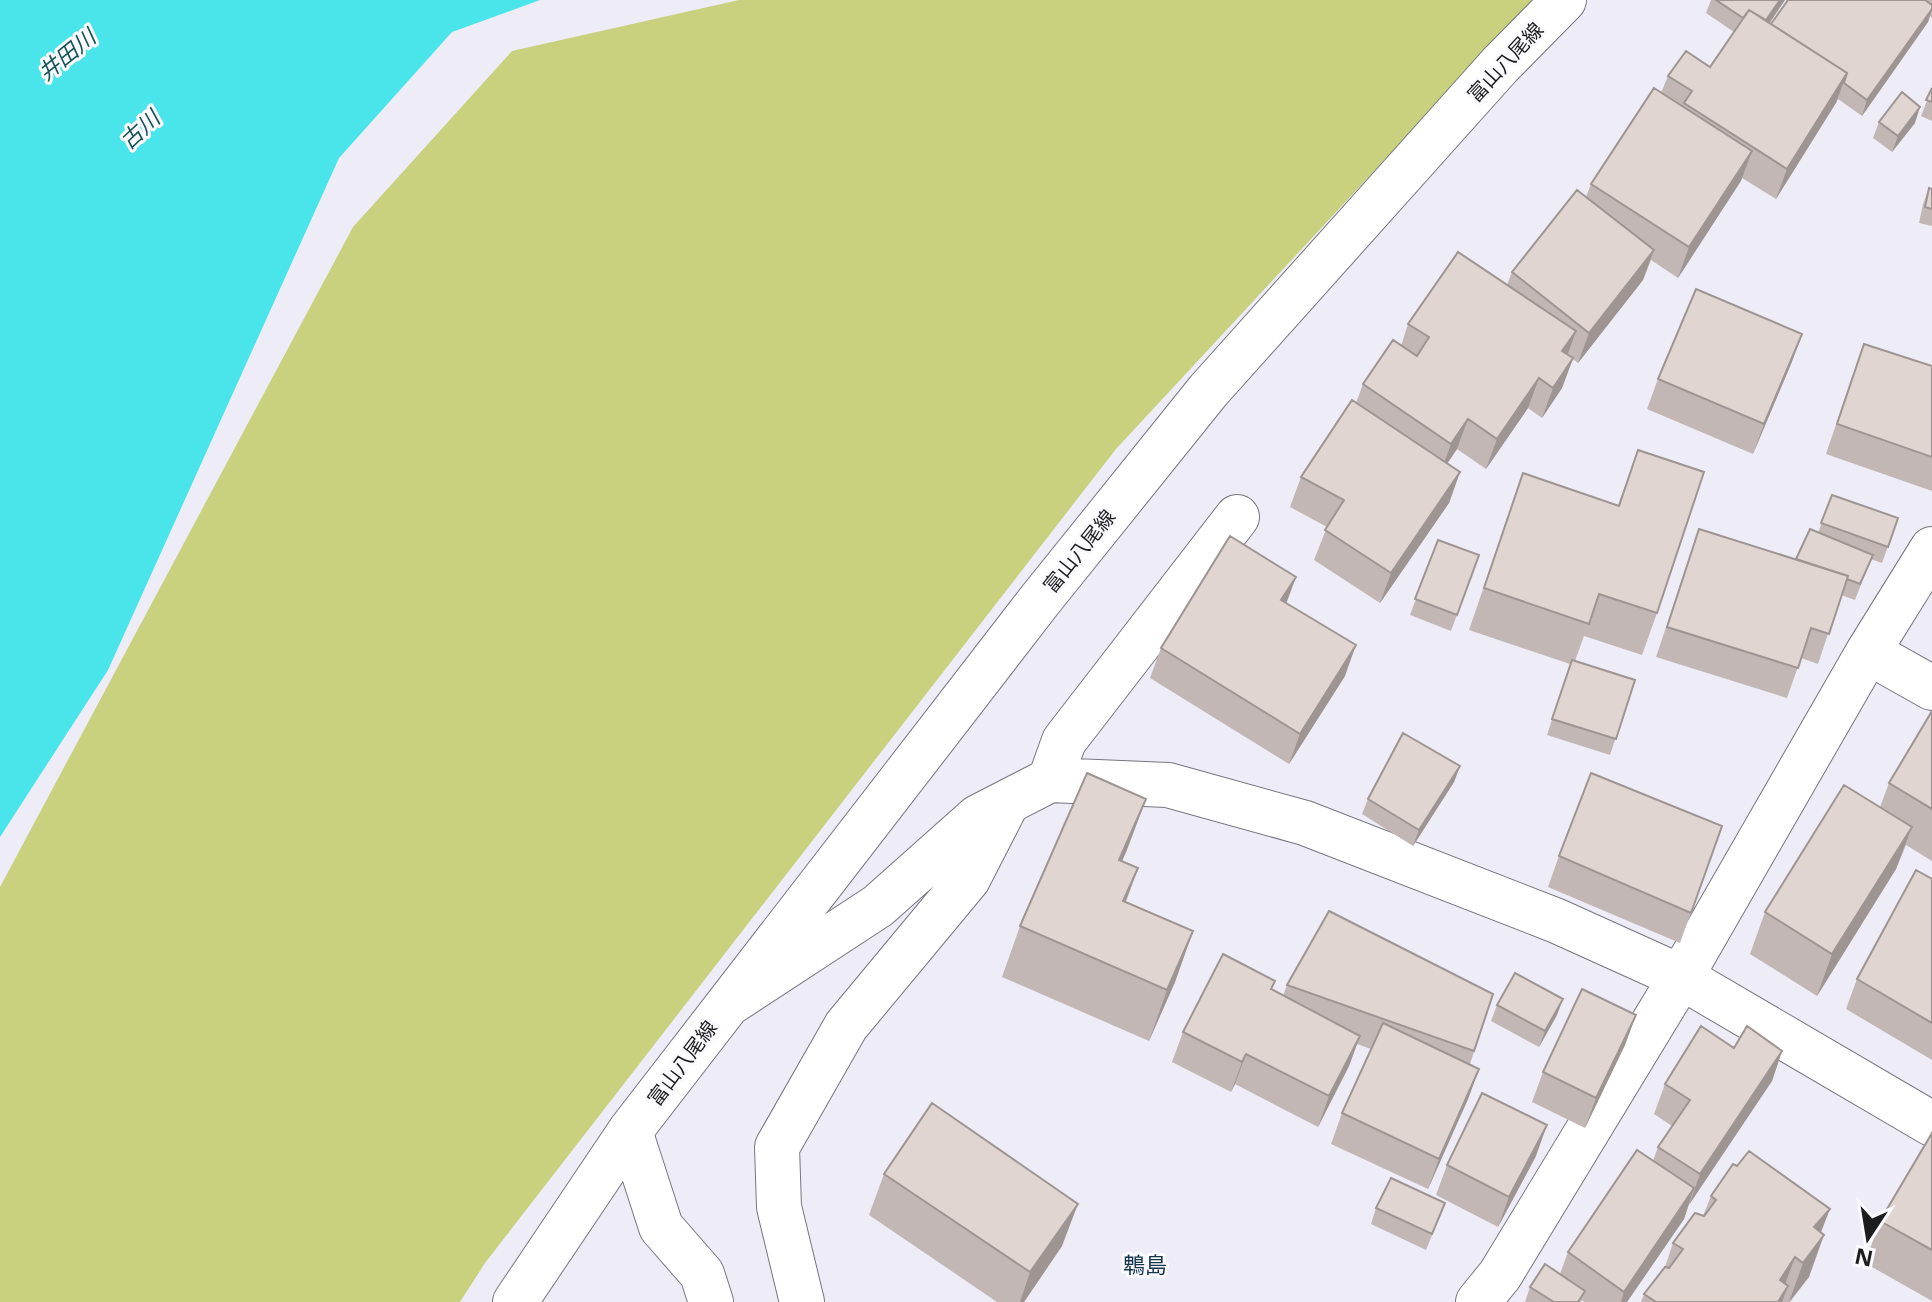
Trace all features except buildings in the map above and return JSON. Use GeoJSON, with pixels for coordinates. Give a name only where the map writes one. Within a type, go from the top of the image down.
{"type":"FeatureCollection","features":[{"type":"Feature","properties":{"kind":"street","name":"富山八尾線"},"geometry":{"type":"LineString","coordinates":[[515,1302],[630,1131],[725,1006],[1040,600],[1208,391],[1500,65],[1564,0]]}},
{"type":"Feature","properties":{"kind":"street"},"geometry":{"type":"LineString","coordinates":[[1050,780],[1064,741],[1237,517]]}},
{"type":"Feature","properties":{"kind":"street"},"geometry":{"type":"LineString","coordinates":[[1478,1302],[1500,1275],[1681,977],[1868,652],[1932,549]]}},
{"type":"Feature","properties":{"kind":"street"},"geometry":{"type":"LineString","coordinates":[[1868,652],[1932,688]]}},
{"type":"Feature","properties":{"kind":"street"},"geometry":{"type":"LineString","coordinates":[[725,1006],[878,906],[978,817],[1007,801],[1050,780],[1168,785],[1305,823],[1557,921],[1681,977],[1932,1124]]}},
{"type":"Feature","properties":{"kind":"street"},"geometry":{"type":"LineString","coordinates":[[802,1302],[779,1207],[777,1147],[846,1026],[968,879],[1007,801]]}},
{"type":"Feature","properties":{"kind":"street"},"geometry":{"type":"LineString","coordinates":[[630,1131],[661,1227],[702,1274],[711,1302]]}},
{"type":"Feature","properties":{"kind":"green space"},"geometry":{"type":"Polygon","coordinates":[[[739,0],[1533,0],[1116,449],[485,1263],[460,1302],[0,1302],[0,887],[353,227],[512,51],[739,0]]]}},
{"type":"Feature","properties":{"kind":"water"},"geometry":{"type":"Polygon","coordinates":[[[0,0],[540,0],[452,32],[339,158],[108,670],[0,837],[0,0]]]}},
{"type":"Feature","properties":{"kind":"district","name":"鵯島"},"geometry":{"type":"Point","coordinates":[1145,1264]}},
{"type":"Feature","properties":{"kind":"water label","name":"井田川"},"geometry":{"type":"Point","coordinates":[66,54]}},
{"type":"Feature","properties":{"kind":"water label","name":"古川"},"geometry":{"type":"Point","coordinates":[139,129]}}]}
